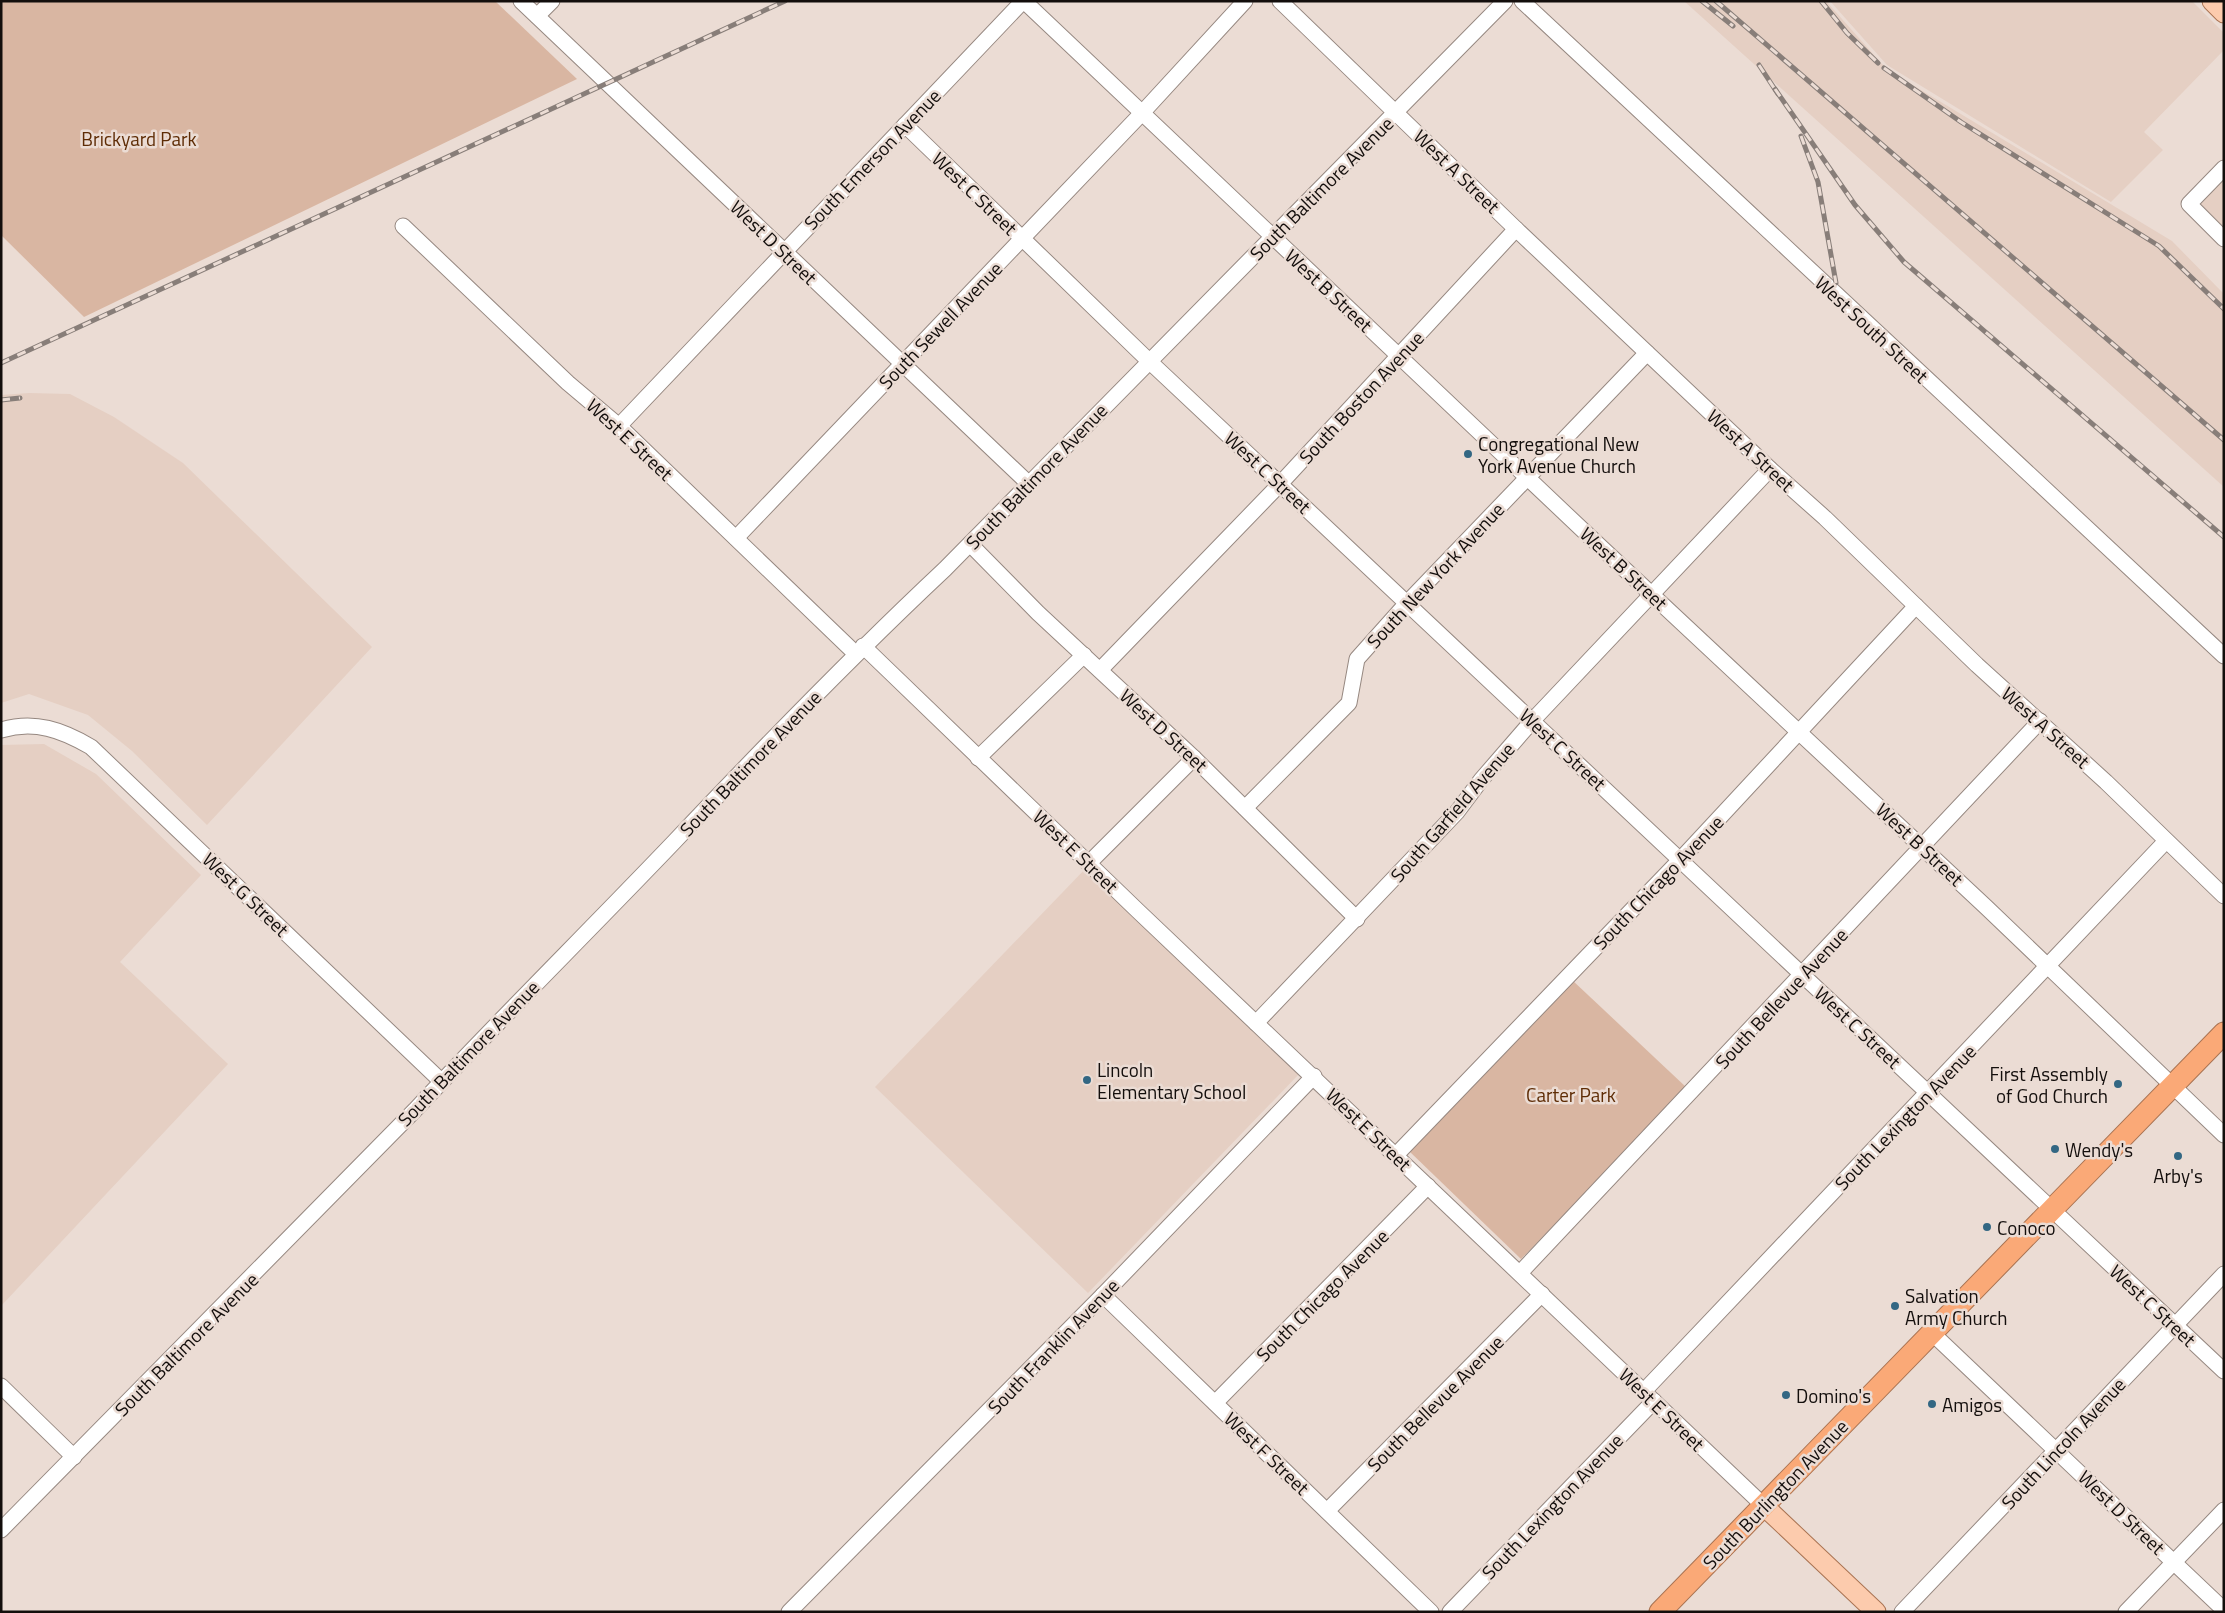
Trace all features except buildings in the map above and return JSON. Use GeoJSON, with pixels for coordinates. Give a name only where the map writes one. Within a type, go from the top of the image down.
{"type":"FeatureCollection","features":[{"type":"Feature","properties":{"kind":"highway","name":"South Burlington Avenue"},"geometry":{"type":"LineString","coordinates":[[1660,1612],[2224,1032]]}},
{"type":"Feature","properties":{"kind":"main road"},"geometry":{"type":"LineString","coordinates":[[2212,1],[2224,12]]}},
{"type":"Feature","properties":{"kind":"main road","name":"West E Street"},"geometry":{"type":"LineString","coordinates":[[1764,1506],[1876,1612]]}},
{"type":"Feature","properties":{"kind":"street","name":"West D Street"},"geometry":{"type":"LineString","coordinates":[[521,1],[1028,483]]}},
{"type":"Feature","properties":{"kind":"street"},"geometry":{"type":"LineString","coordinates":[[537,16],[552,1]]}},
{"type":"Feature","properties":{"kind":"street","name":"West B Street"},"geometry":{"type":"LineString","coordinates":[[1024,1],[1527,478],[1799,731],[2224,1134]]}},
{"type":"Feature","properties":{"kind":"street","name":"South Emerson Avenue"},"geometry":{"type":"LineString","coordinates":[[619,426],[783,251],[1024,1]]}},
{"type":"Feature","properties":{"kind":"street","name":"South Sewell Avenue"},"geometry":{"type":"LineString","coordinates":[[736,538],[1142,113],[1245,1]]}},
{"type":"Feature","properties":{"kind":"street","name":"West A Street"},"geometry":{"type":"LineString","coordinates":[[1280,1],[1516,229],[1770,469],[1825,518],[1977,664],[2040,720],[2224,896]]}},
{"type":"Feature","properties":{"kind":"street","name":"South Baltimore Avenue"},"geometry":{"type":"LineString","coordinates":[[1,1530],[442,1081],[860,650],[970,544],[1505,1]]}},
{"type":"Feature","properties":{"kind":"street","name":"West South Street"},"geometry":{"type":"LineString","coordinates":[[1522,1],[2224,656]]}},
{"type":"Feature","properties":{"kind":"street","name":"West C Street"},"geometry":{"type":"LineString","coordinates":[[905,125],[1149,361],[1681,859],[2224,1372]]}},
{"type":"Feature","properties":{"kind":"street"},"geometry":{"type":"LineString","coordinates":[[2224,168],[2189,204],[2224,239]]}},
{"type":"Feature","properties":{"kind":"street","name":"West E Street"},"geometry":{"type":"LineString","coordinates":[[403,226],[554,370],[619,426],[736,538],[978,758],[1764,1506]]}},
{"type":"Feature","properties":{"kind":"street","name":"South Boston Avenue"},"geometry":{"type":"LineString","coordinates":[[1100,670],[1280,484],[1516,229]]}},
{"type":"Feature","properties":{"kind":"street","name":"South New York Avenue"},"geometry":{"type":"LineString","coordinates":[[1245,808],[1349,703],[1357,659],[1407,603],[1647,353]]}},
{"type":"Feature","properties":{"kind":"street","name":"South Garfield Avenue"},"geometry":{"type":"LineString","coordinates":[[1256,1022],[1458,812],[1481,780],[1532,720],[1770,469]]}},
{"type":"Feature","properties":{"kind":"street","name":"West D Street"},"geometry":{"type":"LineString","coordinates":[[970,544],[1084,655],[1194,758],[1357,919]]}},
{"type":"Feature","properties":{"kind":"street","name":"South Chicago Avenue"},"geometry":{"type":"LineString","coordinates":[[1396,1155],[1681,859],[1916,606]]}},
{"type":"Feature","properties":{"kind":"street"},"geometry":{"type":"LineString","coordinates":[[978,758],[1084,655]]}},
{"type":"Feature","properties":{"kind":"street","name":"South Bellevue Avenue"},"geometry":{"type":"LineString","coordinates":[[1520,1274],[1803,975],[2040,720]]}},
{"type":"Feature","properties":{"kind":"street","name":"West G Street"},"geometry":{"type":"LineString","coordinates":[[1,730],[18,725],[40,725],[70,734],[91,747],[442,1081]]}},
{"type":"Feature","properties":{"kind":"street"},"geometry":{"type":"LineString","coordinates":[[1089,863],[1194,758]]}},
{"type":"Feature","properties":{"kind":"street","name":"South Lexington Avenue"},"geometry":{"type":"LineString","coordinates":[[1450,1612],[1928,1093],[2166,841]]}},
{"type":"Feature","properties":{"kind":"street","name":"South Franklin Avenue"},"geometry":{"type":"LineString","coordinates":[[790,1612],[1103,1295],[1314,1076]]}},
{"type":"Feature","properties":{"kind":"street","name":"South Chicago Avenue"},"geometry":{"type":"LineString","coordinates":[[1215,1403],[1428,1186]]}},
{"type":"Feature","properties":{"kind":"street","name":"South Lincoln Avenue"},"geometry":{"type":"LineString","coordinates":[[1902,1612],[2224,1274]]}},
{"type":"Feature","properties":{"kind":"street","name":"South Bellevue Avenue"},"geometry":{"type":"LineString","coordinates":[[1327,1511],[1542,1294]]}},
{"type":"Feature","properties":{"kind":"street","name":"West F Street"},"geometry":{"type":"LineString","coordinates":[[1103,1295],[1431,1612]]}},
{"type":"Feature","properties":{"kind":"street","name":"West D Street"},"geometry":{"type":"LineString","coordinates":[[1932,1332],[2224,1610]]}},
{"type":"Feature","properties":{"kind":"street"},"geometry":{"type":"LineString","coordinates":[[1,1386],[74,1457]]}},
{"type":"Feature","properties":{"kind":"street"},"geometry":{"type":"LineString","coordinates":[[2126,1612],[2224,1510]]}},
{"type":"Feature","properties":{"kind":"shaded area"},"geometry":{"type":"Polygon","coordinates":[[[1684,1],[1826,1],[1882,64],[1901,78],[2172,241],[2224,294],[2224,487],[1684,1]]]}},
{"type":"Feature","properties":{"kind":"shaded area"},"geometry":{"type":"Polygon","coordinates":[[[1830,1],[2192,1],[2224,33],[2224,50],[2144,132],[2163,150],[2111,202],[1887,65],[1830,1]]]}},
{"type":"Feature","properties":{"kind":"shaded area"},"geometry":{"type":"Polygon","coordinates":[[[2224,166],[2224,229],[2192,198],[2224,166]]]}},
{"type":"Feature","properties":{"kind":"shaded area"},"geometry":{"type":"Polygon","coordinates":[[[29,393],[70,394],[114,417],[183,463],[372,647],[207,825],[132,751],[88,715],[29,694],[1,703],[1,395],[29,393]]]}},
{"type":"Feature","properties":{"kind":"shaded area"},"geometry":{"type":"Polygon","coordinates":[[[44,744],[96,774],[201,875],[120,962],[228,1064],[1,1306],[1,745],[44,744]]]}},
{"type":"Feature","properties":{"kind":"shaded area","name":"Lincoln Elementary School"},"geometry":{"type":"Polygon","coordinates":[[[1087,867],[1300,1073],[1088,1293],[875,1087],[1087,867]]]}},
{"type":"Feature","properties":{"kind":"green space","name":"Brickyard Park"},"geometry":{"type":"Polygon","coordinates":[[[1,1],[495,1],[577,79],[84,317],[1,235],[1,1]]]}},
{"type":"Feature","properties":{"kind":"green space","name":"Carter Park"},"geometry":{"type":"Polygon","coordinates":[[[1571,979],[1687,1088],[1521,1259],[1409,1151],[1571,979]]]}},
{"type":"Feature","properties":{"kind":"railway"},"geometry":{"type":"LineString","coordinates":[[1,363],[785,1]]}},
{"type":"Feature","properties":{"kind":"railway"},"geometry":{"type":"LineString","coordinates":[[1702,1],[1733,26]]}},
{"type":"Feature","properties":{"kind":"railway"},"geometry":{"type":"LineString","coordinates":[[1716,1],[2224,440]]}},
{"type":"Feature","properties":{"kind":"railway"},"geometry":{"type":"LineString","coordinates":[[1821,1],[1847,33],[1878,63]]}},
{"type":"Feature","properties":{"kind":"railway"},"geometry":{"type":"LineString","coordinates":[[1759,65],[1778,94]]}},
{"type":"Feature","properties":{"kind":"railway"},"geometry":{"type":"LineString","coordinates":[[1884,68],[1961,122],[2159,246],[2224,309]]}},
{"type":"Feature","properties":{"kind":"railway"},"geometry":{"type":"LineString","coordinates":[[1775,89],[1855,205],[1904,262],[2224,537]]}},
{"type":"Feature","properties":{"kind":"railway"},"geometry":{"type":"LineString","coordinates":[[1801,136],[1818,182],[1836,283]]}},
{"type":"Feature","properties":{"kind":"railway"},"geometry":{"type":"LineString","coordinates":[[1,400],[20,398]]}},
{"type":"Feature","properties":{"kind":"place","name":"Congregational New York Avenue Church"},"geometry":{"type":"Point","coordinates":[1468,454]}},
{"type":"Feature","properties":{"kind":"place","name":"Lincoln Elementary School"},"geometry":{"type":"Point","coordinates":[1087,1080]}},
{"type":"Feature","properties":{"kind":"place","name":"First Assembly of God Church"},"geometry":{"type":"Point","coordinates":[2118,1084]}},
{"type":"Feature","properties":{"kind":"place","name":"Wendy's"},"geometry":{"type":"Point","coordinates":[2055,1149]}},
{"type":"Feature","properties":{"kind":"place","name":"Arby's"},"geometry":{"type":"Point","coordinates":[2178,1156]}},
{"type":"Feature","properties":{"kind":"place","name":"Conoco"},"geometry":{"type":"Point","coordinates":[1987,1227]}},
{"type":"Feature","properties":{"kind":"place","name":"Salvation Army Church"},"geometry":{"type":"Point","coordinates":[1895,1306]}},
{"type":"Feature","properties":{"kind":"place","name":"Domino's"},"geometry":{"type":"Point","coordinates":[1786,1395]}},
{"type":"Feature","properties":{"kind":"place","name":"Amigos"},"geometry":{"type":"Point","coordinates":[1932,1404]}}]}
